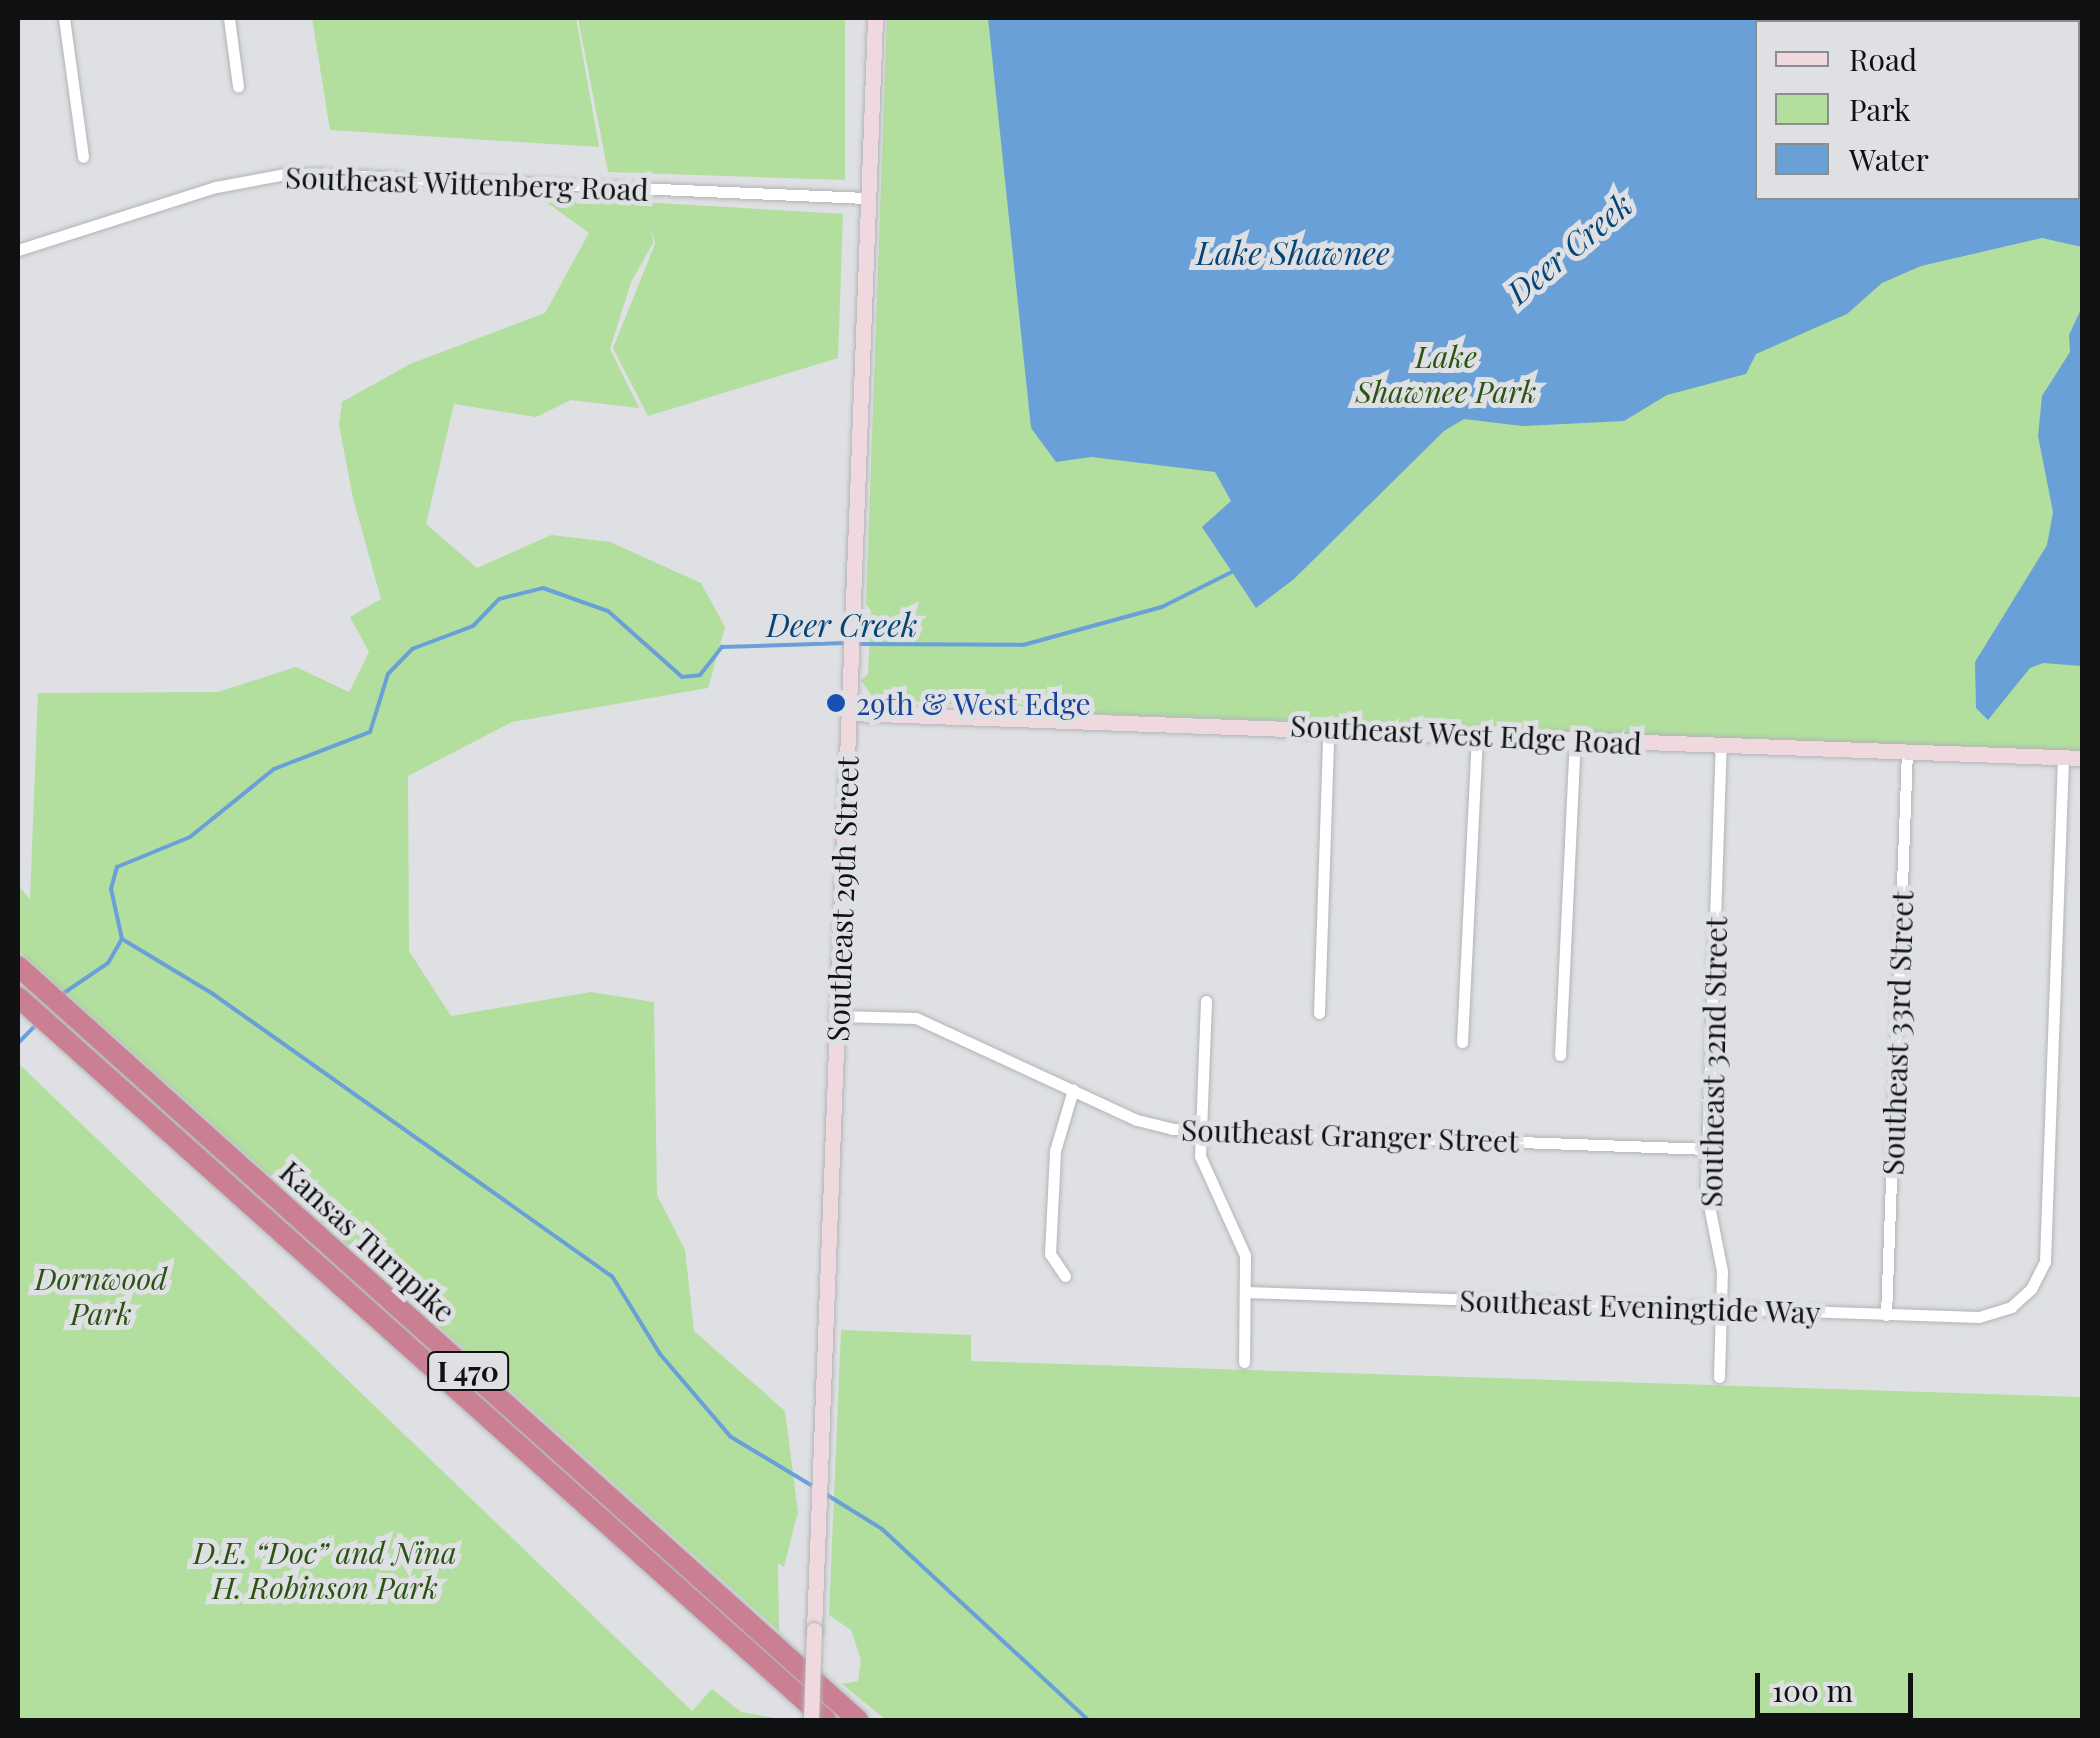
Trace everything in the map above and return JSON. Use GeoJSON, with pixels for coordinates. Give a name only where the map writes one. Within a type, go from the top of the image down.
{"type":"FeatureCollection","features":[{"type":"Feature","properties":{"kind":"highway","name":"Kansas Turnpike"},"geometry":{"type":"LineString","coordinates":[[25,973],[858,1720]]}},
{"type":"Feature","properties":{"kind":"highway","name":"Kansas Turnpike"},"geometry":{"type":"LineString","coordinates":[[18,997],[826,1720]]}},
{"type":"Feature","properties":{"kind":"main road","name":"Southeast 29th Street"},"geometry":{"type":"LineString","coordinates":[[811,1720],[875,18]]}},
{"type":"Feature","properties":{"kind":"main road","name":"Southeast West Edge Road"},"geometry":{"type":"LineString","coordinates":[[850,713],[2082,758]]}},
{"type":"Feature","properties":{"kind":"street"},"geometry":{"type":"LineString","coordinates":[[64,18],[83,157]]}},
{"type":"Feature","properties":{"kind":"street"},"geometry":{"type":"LineString","coordinates":[[229,18],[238,86]]}},
{"type":"Feature","properties":{"kind":"street","name":"Southeast Wittenberg Road"},"geometry":{"type":"LineString","coordinates":[[18,250],[216,188],[291,173],[867,198]]}},
{"type":"Feature","properties":{"kind":"street"},"geometry":{"type":"LineString","coordinates":[[1319,1013],[1328,734],[1336,728]]}},
{"type":"Feature","properties":{"kind":"street"},"geometry":{"type":"LineString","coordinates":[[1462,1042],[1476,735]]}},
{"type":"Feature","properties":{"kind":"street"},"geometry":{"type":"LineString","coordinates":[[1560,1055],[1575,739]]}},
{"type":"Feature","properties":{"kind":"street","name":"Southeast 32nd Street"},"geometry":{"type":"LineString","coordinates":[[1719,1377],[1719,1252],[1706,1201],[1721,744]]}},
{"type":"Feature","properties":{"kind":"street","name":"Southeast 33rd Street"},"geometry":{"type":"LineString","coordinates":[[1886,1315],[1907,752]]}},
{"type":"Feature","properties":{"kind":"street","name":"Southeast Eveningtide Way"},"geometry":{"type":"LineString","coordinates":[[1246,1292],[1987,1316],[2027,1294],[2045,1261],[2064,758]]}},
{"type":"Feature","properties":{"kind":"street"},"geometry":{"type":"LineString","coordinates":[[1206,1001],[1200,1131],[1204,1176],[1242,1241],[1246,1292],[1244,1362]]}},
{"type":"Feature","properties":{"kind":"street","name":"Southeast Granger Street"},"geometry":{"type":"LineString","coordinates":[[837,1016],[916,1018],[1148,1123],[1200,1131],[1707,1149]]}},
{"type":"Feature","properties":{"kind":"street"},"geometry":{"type":"LineString","coordinates":[[1064,1276],[1050,1254],[1054,1151],[1073,1090]]}},
{"type":"Feature","properties":{"kind":"green space"},"geometry":{"type":"Polygon","coordinates":[[[312,18],[576,18],[599,147],[330,130],[312,18]]]}},
{"type":"Feature","properties":{"kind":"green space"},"geometry":{"type":"Polygon","coordinates":[[[578,18],[845,18],[845,180],[608,172],[578,18]]]}},
{"type":"Feature","properties":{"kind":"green space","name":"Lake Shawnee Park"},"geometry":{"type":"Polygon","coordinates":[[[887,18],[2082,18],[2082,753],[1050,712],[873,698],[861,680],[868,674],[871,611],[866,604],[887,18]]]}},
{"type":"Feature","properties":{"kind":"green space"},"geometry":{"type":"Polygon","coordinates":[[[538,196],[843,214],[838,358],[648,416],[613,348],[655,244],[651,227],[653,243],[631,282],[610,349],[639,408],[571,400],[536,417],[454,404],[426,524],[477,568],[551,535],[610,542],[701,583],[725,627],[708,688],[512,722],[408,776],[409,951],[451,1016],[591,992],[654,1002],[657,1195],[685,1250],[694,1331],[785,1411],[798,1512],[784,1567],[778,1563],[779,1631],[18,950],[18,886],[30,899],[38,693],[218,692],[296,667],[349,692],[369,652],[350,617],[381,599],[353,498],[339,425],[342,402],[410,364],[545,313],[589,233],[538,196]]]}},
{"type":"Feature","properties":{"kind":"green space"},"geometry":{"type":"Polygon","coordinates":[[[18,1063],[692,1711],[712,1689],[741,1712],[787,1720],[18,1720],[18,1063]]]}},
{"type":"Feature","properties":{"kind":"green space"},"geometry":{"type":"Polygon","coordinates":[[[841,1330],[971,1335],[971,1361],[2082,1397],[2082,1720],[886,1720],[842,1684],[858,1681],[861,1660],[851,1630],[829,1615],[841,1330]]]}},
{"type":"Feature","properties":{"kind":"water","name":"Lake Shawnee"},"geometry":{"type":"Polygon","coordinates":[[[988,18],[2082,18],[2082,247],[2042,238],[1921,266],[1882,283],[1847,314],[1756,354],[1746,374],[1667,395],[1624,421],[1522,426],[1464,419],[1444,431],[1294,579],[1256,608],[1202,527],[1231,501],[1215,472],[1091,457],[1056,462],[1031,428],[988,18]]]}},
{"type":"Feature","properties":{"kind":"water"},"geometry":{"type":"Polygon","coordinates":[[[2082,307],[2082,666],[2043,663],[2030,668],[1988,720],[1976,708],[1975,662],[2047,545],[2053,512],[2038,436],[2042,396],[2070,352],[2069,335],[2082,307]]]}},
{"type":"Feature","properties":{"kind":"waterway","name":"Deer Creek"},"geometry":{"type":"LineString","coordinates":[[856,644],[1023,645],[1162,607],[1232,572]]}},
{"type":"Feature","properties":{"kind":"waterway","name":"Deer Creek"},"geometry":{"type":"LineString","coordinates":[[61,995],[108,963],[122,939],[111,889],[117,867],[190,837],[274,769],[370,732],[388,674],[412,649],[473,626],[499,599],[543,588],[608,611],[682,677],[700,675],[722,647],[846,643]]}},
{"type":"Feature","properties":{"kind":"waterway"},"geometry":{"type":"LineString","coordinates":[[122,939],[213,994],[612,1276],[660,1354],[731,1437],[816,1488]]}},
{"type":"Feature","properties":{"kind":"waterway","name":"Deer Creek"},"geometry":{"type":"LineString","coordinates":[[18,1043],[36,1025]]}},
{"type":"Feature","properties":{"kind":"waterway"},"geometry":{"type":"LineString","coordinates":[[824,1493],[882,1529],[1088,1720]]}},
{"type":"Feature","properties":{"kind":"place","name":"29th & West Edge"},"geometry":{"type":"Point","coordinates":[836,703]}},
{"type":"Feature","properties":{"kind":"park label","name":"Dornwood Park"},"geometry":{"type":"Point","coordinates":[101,1295]}},
{"type":"Feature","properties":{"kind":"park label","name":"D.E. “Doc” and Nina H. Robinson Park"},"geometry":{"type":"Point","coordinates":[325,1569]}}]}
